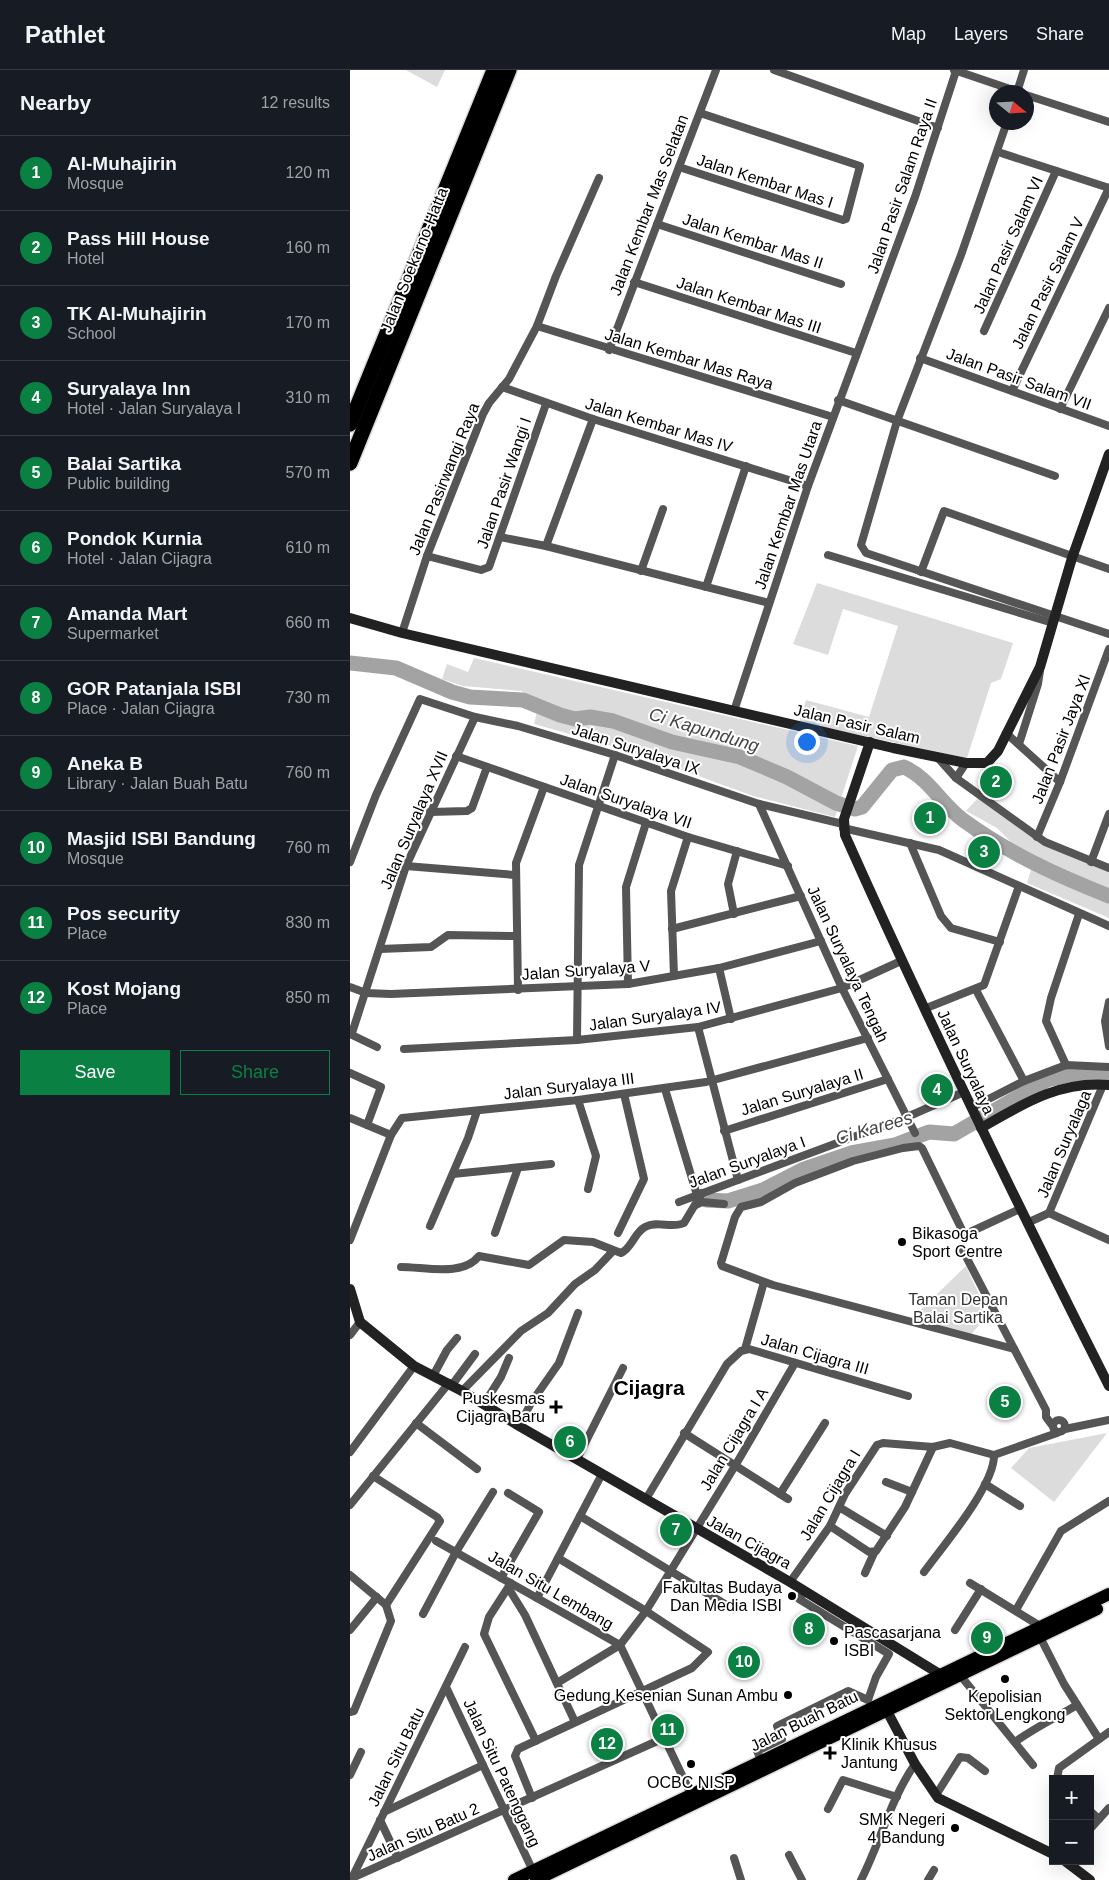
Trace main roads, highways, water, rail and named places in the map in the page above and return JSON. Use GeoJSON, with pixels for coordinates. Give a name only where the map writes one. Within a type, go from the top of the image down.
{"type":"FeatureCollection","features":[{"type":"Feature","properties":{"kind":"highway","name":"Jalan Soekarno-Hatta"},"geometry":{"type":"LineString","coordinates":[[350,463],[376,379],[494,70]]}},
{"type":"Feature","properties":{"kind":"highway","name":"Jalan Soekarno-Hatta"},"geometry":{"type":"LineString","coordinates":[[350,424],[376,379],[510,70]]}},
{"type":"Feature","properties":{"kind":"main road","name":"Jalan Buah Batu"},"geometry":{"type":"LineString","coordinates":[[514,1880],[535,1875],[887,1710],[950,1676],[1040,1632],[1109,1594]]}},
{"type":"Feature","properties":{"kind":"main road","name":"Jalan Buah Batu"},"geometry":{"type":"LineString","coordinates":[[535,1875],[691,1794],[759,1756],[871,1706],[950,1676],[1040,1632],[1109,1603]]}},
{"type":"Feature","properties":{"kind":"waterway","name":"Ci Kapundung"},"geometry":{"type":"LineString","coordinates":[[350,663],[396,668],[452,692],[470,697],[523,700],[575,719],[590,717],[613,721],[672,742],[740,757],[787,777],[836,803],[855,809],[862,807],[892,770],[904,767],[921,778],[955,814],[998,843],[1052,872],[1109,896]]}},
{"type":"Feature","properties":{"kind":"waterway","name":"Ci Karees"},"geometry":{"type":"LineString","coordinates":[[706,1200],[728,1201],[763,1190],[804,1169],[851,1153],[895,1145],[929,1132],[954,1134],[1047,1080],[1069,1075],[1109,1073]]}},
{"type":"Feature","properties":{"kind":"place","name":"Pass Hill House"},"geometry":{"type":"Point","coordinates":[996,782]}},
{"type":"Feature","properties":{"kind":"place","name":"Al-Muhajirin"},"geometry":{"type":"Point","coordinates":[930,818]}},
{"type":"Feature","properties":{"kind":"place","name":"TK Al-Muhajirin"},"geometry":{"type":"Point","coordinates":[984,852]}},
{"type":"Feature","properties":{"kind":"place","name":"Suryalaya Inn"},"geometry":{"type":"Point","coordinates":[937,1090]}},
{"type":"Feature","properties":{"kind":"place","name":"Bikasoga Sport Centre"},"geometry":{"type":"Point","coordinates":[902,1242]}},
{"type":"Feature","properties":{"kind":"place","name":"Balai Sartika"},"geometry":{"type":"Point","coordinates":[1005,1402]}},
{"type":"Feature","properties":{"kind":"place","name":"Puskesmas Cijagra Baru"},"geometry":{"type":"Point","coordinates":[556,1407]}},
{"type":"Feature","properties":{"kind":"place","name":"Pondok Kurnia"},"geometry":{"type":"Point","coordinates":[570,1442]}},
{"type":"Feature","properties":{"kind":"place","name":"Amanda Mart"},"geometry":{"type":"Point","coordinates":[676,1530]}},
{"type":"Feature","properties":{"kind":"place","name":"Fakultas Budaya Dan Media ISBI"},"geometry":{"type":"Point","coordinates":[792,1596]}},
{"type":"Feature","properties":{"kind":"place","name":"GOR Patanjala ISBI"},"geometry":{"type":"Point","coordinates":[809,1629]}},
{"type":"Feature","properties":{"kind":"place","name":"Aneka B"},"geometry":{"type":"Point","coordinates":[987,1638]}},
{"type":"Feature","properties":{"kind":"place","name":"Pascasarjana ISBI"},"geometry":{"type":"Point","coordinates":[834,1641]}},
{"type":"Feature","properties":{"kind":"place","name":"Masjid ISBI Bandung"},"geometry":{"type":"Point","coordinates":[744,1662]}},
{"type":"Feature","properties":{"kind":"place","name":"Kepolisian Sektor Lengkong"},"geometry":{"type":"Point","coordinates":[1005,1679]}},
{"type":"Feature","properties":{"kind":"place","name":"Gedung Kesenian Sunan Ambu"},"geometry":{"type":"Point","coordinates":[788,1695]}},
{"type":"Feature","properties":{"kind":"place","name":"Pos security"},"geometry":{"type":"Point","coordinates":[668,1730]}},
{"type":"Feature","properties":{"kind":"place","name":"Kost Mojang"},"geometry":{"type":"Point","coordinates":[607,1744]}},
{"type":"Feature","properties":{"kind":"place","name":"Klinik Khusus Jantung"},"geometry":{"type":"Point","coordinates":[830,1753]}},
{"type":"Feature","properties":{"kind":"place","name":"OCBC NISP"},"geometry":{"type":"Point","coordinates":[691,1764]}},
{"type":"Feature","properties":{"kind":"place","name":"SMK Negeri 4 Bandung"},"geometry":{"type":"Point","coordinates":[955,1828]}},
{"type":"Feature","properties":{"kind":"district","name":"Cijagra"},"geometry":{"type":"Point","coordinates":[649,1387]}},
{"type":"Feature","properties":{"kind":"park label","name":"Taman Depan Balai Sartika"},"geometry":{"type":"Point","coordinates":[958,1308]}}]}
